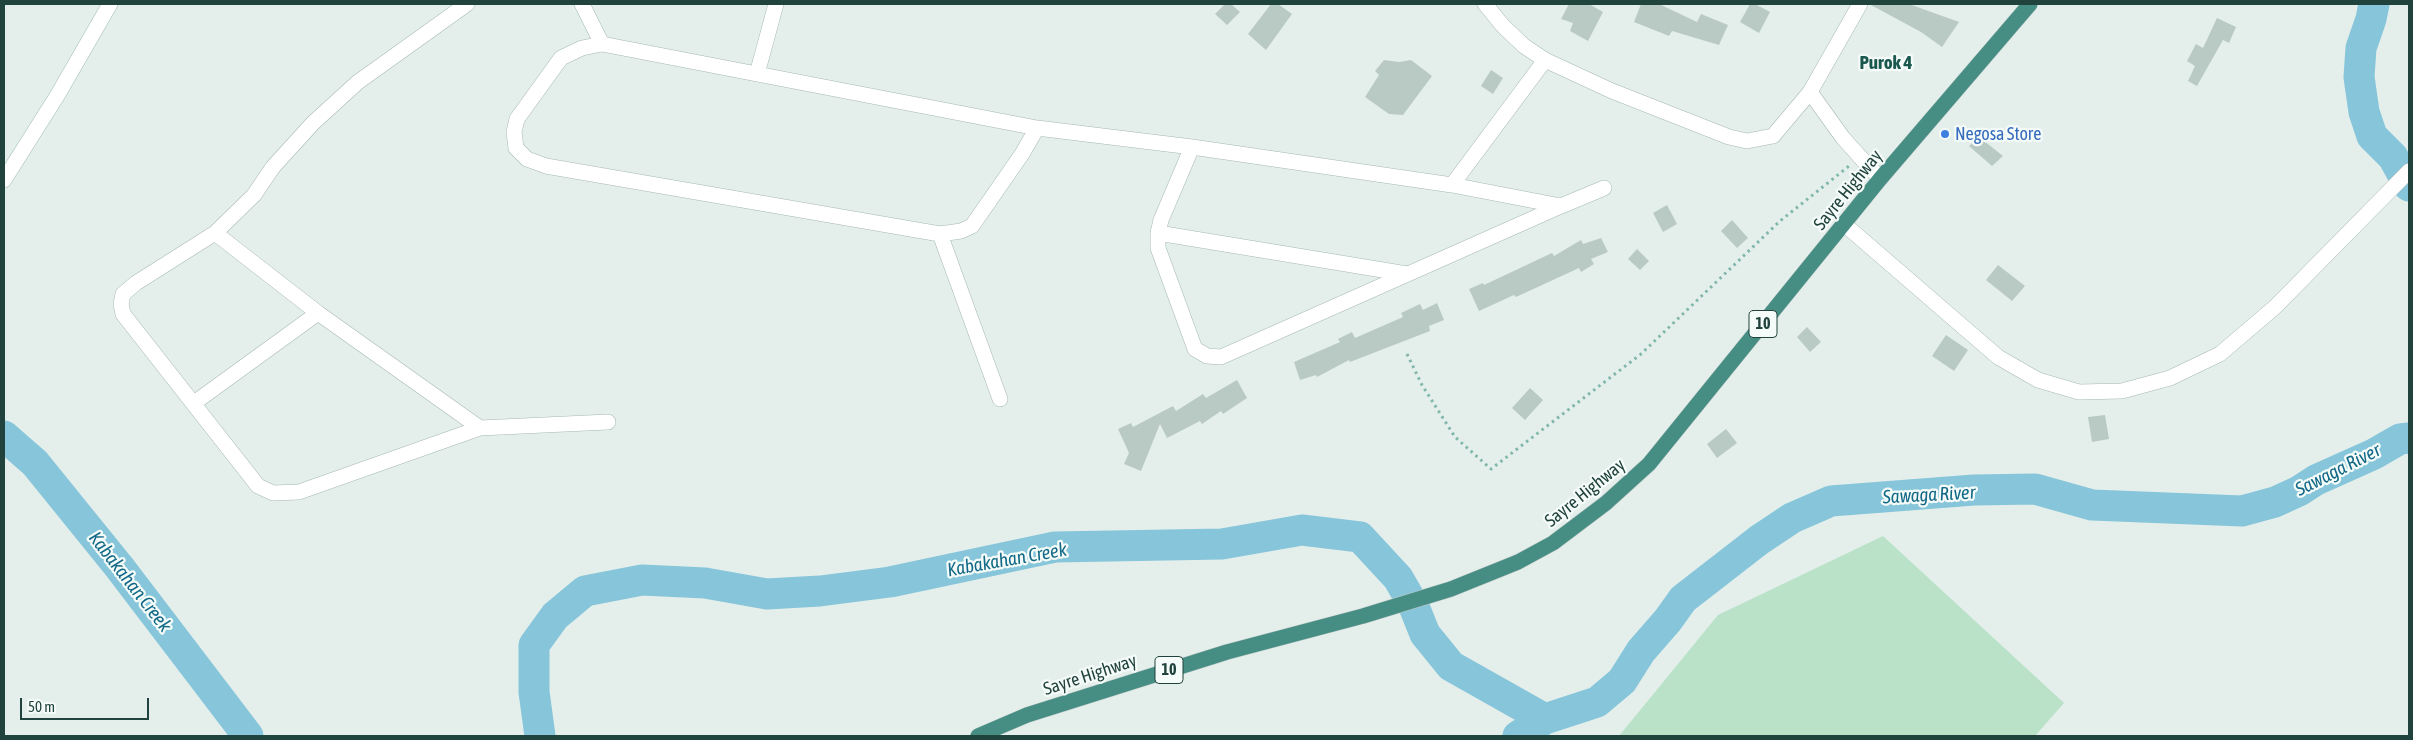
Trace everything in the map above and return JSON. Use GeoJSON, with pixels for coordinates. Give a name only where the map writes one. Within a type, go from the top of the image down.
{"type":"FeatureCollection","features":[{"type":"Feature","properties":{"kind":"highway","name":"Sayre Highway"},"geometry":{"type":"LineString","coordinates":[[978,736],[1027,715],[1217,655],[1363,616],[1451,589],[1518,562],[1554,543],[1606,503],[1649,464],[1880,179],[2030,4]]}},
{"type":"Feature","properties":{"kind":"street"},"geometry":{"type":"LineString","coordinates":[[4,180],[57,96],[110,4]]}},
{"type":"Feature","properties":{"kind":"street"},"geometry":{"type":"LineString","coordinates":[[467,4],[358,82],[313,123],[273,167],[254,196],[215,233],[136,283],[123,294],[121,304],[123,314],[258,486],[273,493],[298,492],[480,428],[608,422]]}},
{"type":"Feature","properties":{"kind":"street"},"geometry":{"type":"LineString","coordinates":[[582,4],[602,44]]}},
{"type":"Feature","properties":{"kind":"street"},"geometry":{"type":"LineString","coordinates":[[757,74],[776,4]]}},
{"type":"Feature","properties":{"kind":"street"},"geometry":{"type":"LineString","coordinates":[[1485,4],[1517,40],[1545,60],[1661,111],[1729,137],[1747,141],[1773,136],[1810,92],[1860,4]]}},
{"type":"Feature","properties":{"kind":"street"},"geometry":{"type":"LineString","coordinates":[[1037,128],[1022,154],[972,226],[961,231],[940,234],[546,166],[528,159],[516,148],[514,132],[517,119],[561,58],[582,48],[602,44],[1037,128],[1192,147],[1452,185],[1561,206]]}},
{"type":"Feature","properties":{"kind":"street"},"geometry":{"type":"LineString","coordinates":[[1452,185],[1545,60]]}},
{"type":"Feature","properties":{"kind":"street"},"geometry":{"type":"LineString","coordinates":[[1810,92],[1859,158],[1880,179]]}},
{"type":"Feature","properties":{"kind":"street"},"geometry":{"type":"LineString","coordinates":[[1192,147],[1161,220],[1158,233],[1158,248],[1194,349],[1208,356],[1221,357],[1604,188]]}},
{"type":"Feature","properties":{"kind":"street"},"geometry":{"type":"LineString","coordinates":[[1844,224],[1998,357],[2038,380],[2079,392],[2122,391],[2170,378],[2220,354],[2275,307],[2409,171]]}},
{"type":"Feature","properties":{"kind":"street"},"geometry":{"type":"LineString","coordinates":[[215,233],[318,313],[480,428]]}},
{"type":"Feature","properties":{"kind":"street"},"geometry":{"type":"LineString","coordinates":[[1158,233],[1408,274]]}},
{"type":"Feature","properties":{"kind":"street"},"geometry":{"type":"LineString","coordinates":[[940,234],[1000,399]]}},
{"type":"Feature","properties":{"kind":"street"},"geometry":{"type":"LineString","coordinates":[[194,403],[318,313]]}},
{"type":"Feature","properties":{"kind":"path"},"geometry":{"type":"LineString","coordinates":[[1407,354],[1422,385],[1455,437],[1491,468],[1641,354],[1780,221],[1859,158]]}},
{"type":"Feature","properties":{"kind":"green space"},"geometry":{"type":"Polygon","coordinates":[[[1883,536],[2064,703],[2035,736],[1619,736],[1718,615],[1883,536]]]}},
{"type":"Feature","properties":{"kind":"building"},"geometry":{"type":"Polygon","coordinates":[[[1225,4],[1231,4],[1240,12],[1227,25],[1215,14],[1225,4]]]}},
{"type":"Feature","properties":{"kind":"building"},"geometry":{"type":"Polygon","coordinates":[[[1271,4],[1278,4],[1292,14],[1266,50],[1248,34],[1271,4]]]}},
{"type":"Feature","properties":{"kind":"building"},"geometry":{"type":"Polygon","coordinates":[[[1569,4],[1589,4],[1603,12],[1588,41],[1570,31],[1573,23],[1561,19],[1569,4]]]}},
{"type":"Feature","properties":{"kind":"building"},"geometry":{"type":"Polygon","coordinates":[[[1641,4],[1659,4],[1697,22],[1701,14],[1728,25],[1719,45],[1672,31],[1669,36],[1634,22],[1641,4]]]}},
{"type":"Feature","properties":{"kind":"building"},"geometry":{"type":"Polygon","coordinates":[[[1750,4],[1755,4],[1770,12],[1759,33],[1740,22],[1750,4]]]}},
{"type":"Feature","properties":{"kind":"building"},"geometry":{"type":"Polygon","coordinates":[[[1869,4],[1909,4],[1959,22],[1942,47],[1921,32],[1869,4]]]}},
{"type":"Feature","properties":{"kind":"building"},"geometry":{"type":"Polygon","coordinates":[[[2217,18],[2236,27],[2229,43],[2223,40],[2197,86],[2188,81],[2195,66],[2187,61],[2196,44],[2203,48],[2217,18]]]}},
{"type":"Feature","properties":{"kind":"building"},"geometry":{"type":"Polygon","coordinates":[[[1384,60],[1399,62],[1411,60],[1432,76],[1403,115],[1389,114],[1365,97],[1379,75],[1375,71],[1384,60]]]}},
{"type":"Feature","properties":{"kind":"building"},"geometry":{"type":"Polygon","coordinates":[[[1491,70],[1503,78],[1493,94],[1481,86],[1491,70]]]}},
{"type":"Feature","properties":{"kind":"building"},"geometry":{"type":"Polygon","coordinates":[[[1979,137],[2003,156],[1992,166],[1969,146],[1979,137]]]}},
{"type":"Feature","properties":{"kind":"building"},"geometry":{"type":"Polygon","coordinates":[[[1667,205],[1677,224],[1663,232],[1653,213],[1667,205]]]}},
{"type":"Feature","properties":{"kind":"building"},"geometry":{"type":"Polygon","coordinates":[[[1732,220],[1748,238],[1737,248],[1721,231],[1732,220]]]}},
{"type":"Feature","properties":{"kind":"building"},"geometry":{"type":"Polygon","coordinates":[[[1601,238],[1608,252],[1591,259],[1594,264],[1581,272],[1579,268],[1516,297],[1514,295],[1479,311],[1469,289],[1483,283],[1484,285],[1552,253],[1554,256],[1581,240],[1583,244],[1601,238]]]}},
{"type":"Feature","properties":{"kind":"building"},"geometry":{"type":"Polygon","coordinates":[[[1637,249],[1649,261],[1640,270],[1628,259],[1637,249]]]}},
{"type":"Feature","properties":{"kind":"building"},"geometry":{"type":"Polygon","coordinates":[[[1998,265],[2025,286],[2012,301],[1986,280],[1998,265]]]}},
{"type":"Feature","properties":{"kind":"building"},"geometry":{"type":"Polygon","coordinates":[[[1437,303],[1444,320],[1429,326],[1430,331],[1350,362],[1349,360],[1317,377],[1316,375],[1300,380],[1294,362],[1340,342],[1338,339],[1352,332],[1355,338],[1403,317],[1401,313],[1420,304],[1423,310],[1437,303]]]}},
{"type":"Feature","properties":{"kind":"building"},"geometry":{"type":"Polygon","coordinates":[[[1807,327],[1821,342],[1810,352],[1797,337],[1807,327]]]}},
{"type":"Feature","properties":{"kind":"building"},"geometry":{"type":"Polygon","coordinates":[[[1946,335],[1968,350],[1954,371],[1932,356],[1946,335]]]}},
{"type":"Feature","properties":{"kind":"building"},"geometry":{"type":"Polygon","coordinates":[[[1237,380],[1247,398],[1223,414],[1221,411],[1202,424],[1200,421],[1167,438],[1160,424],[1141,471],[1124,464],[1129,453],[1118,429],[1131,423],[1133,427],[1173,406],[1176,411],[1203,394],[1206,398],[1237,380]]]}},
{"type":"Feature","properties":{"kind":"building"},"geometry":{"type":"Polygon","coordinates":[[[1530,388],[1543,400],[1525,420],[1512,408],[1530,388]]]}},
{"type":"Feature","properties":{"kind":"building"},"geometry":{"type":"Polygon","coordinates":[[[2105,415],[2109,439],[2092,442],[2088,417],[2105,415]]]}},
{"type":"Feature","properties":{"kind":"building"},"geometry":{"type":"Polygon","coordinates":[[[1726,429],[1737,443],[1717,458],[1707,444],[1726,429]]]}},
{"type":"Feature","properties":{"kind":"waterway","name":"Sawaga River"},"geometry":{"type":"LineString","coordinates":[[2374,4],[2361,48],[2359,77],[2364,112],[2372,136],[2393,157],[2409,186]]}},
{"type":"Feature","properties":{"kind":"waterway","name":"Kabakahan Creek"},"geometry":{"type":"LineString","coordinates":[[4,436],[35,463],[120,568],[248,736]]}},
{"type":"Feature","properties":{"kind":"waterway","name":"Sawaga River"},"geometry":{"type":"LineString","coordinates":[[1518,736],[1545,719],[1597,702],[1622,681],[1641,651],[1668,620],[1683,599],[1759,540],[1792,518],[1831,501],[1974,490],[2035,489],[2092,505],[2242,511],[2275,502],[2299,491],[2316,480],[2374,454],[2400,439],[2409,438]]}},
{"type":"Feature","properties":{"kind":"waterway","name":"Kabakahan Creek"},"geometry":{"type":"LineString","coordinates":[[540,736],[534,692],[534,645],[555,616],[585,591],[642,580],[705,583],[767,594],[820,591],[890,582],[1055,547],[1222,544],[1302,530],[1360,537],[1398,578],[1413,604],[1425,634],[1451,666],[1545,719]]}},
{"type":"Feature","properties":{"kind":"place","name":"Negosa Store"},"geometry":{"type":"Point","coordinates":[1945,134]}},
{"type":"Feature","properties":{"kind":"district","name":"Purok 4"},"geometry":{"type":"Point","coordinates":[1886,63]}}]}
